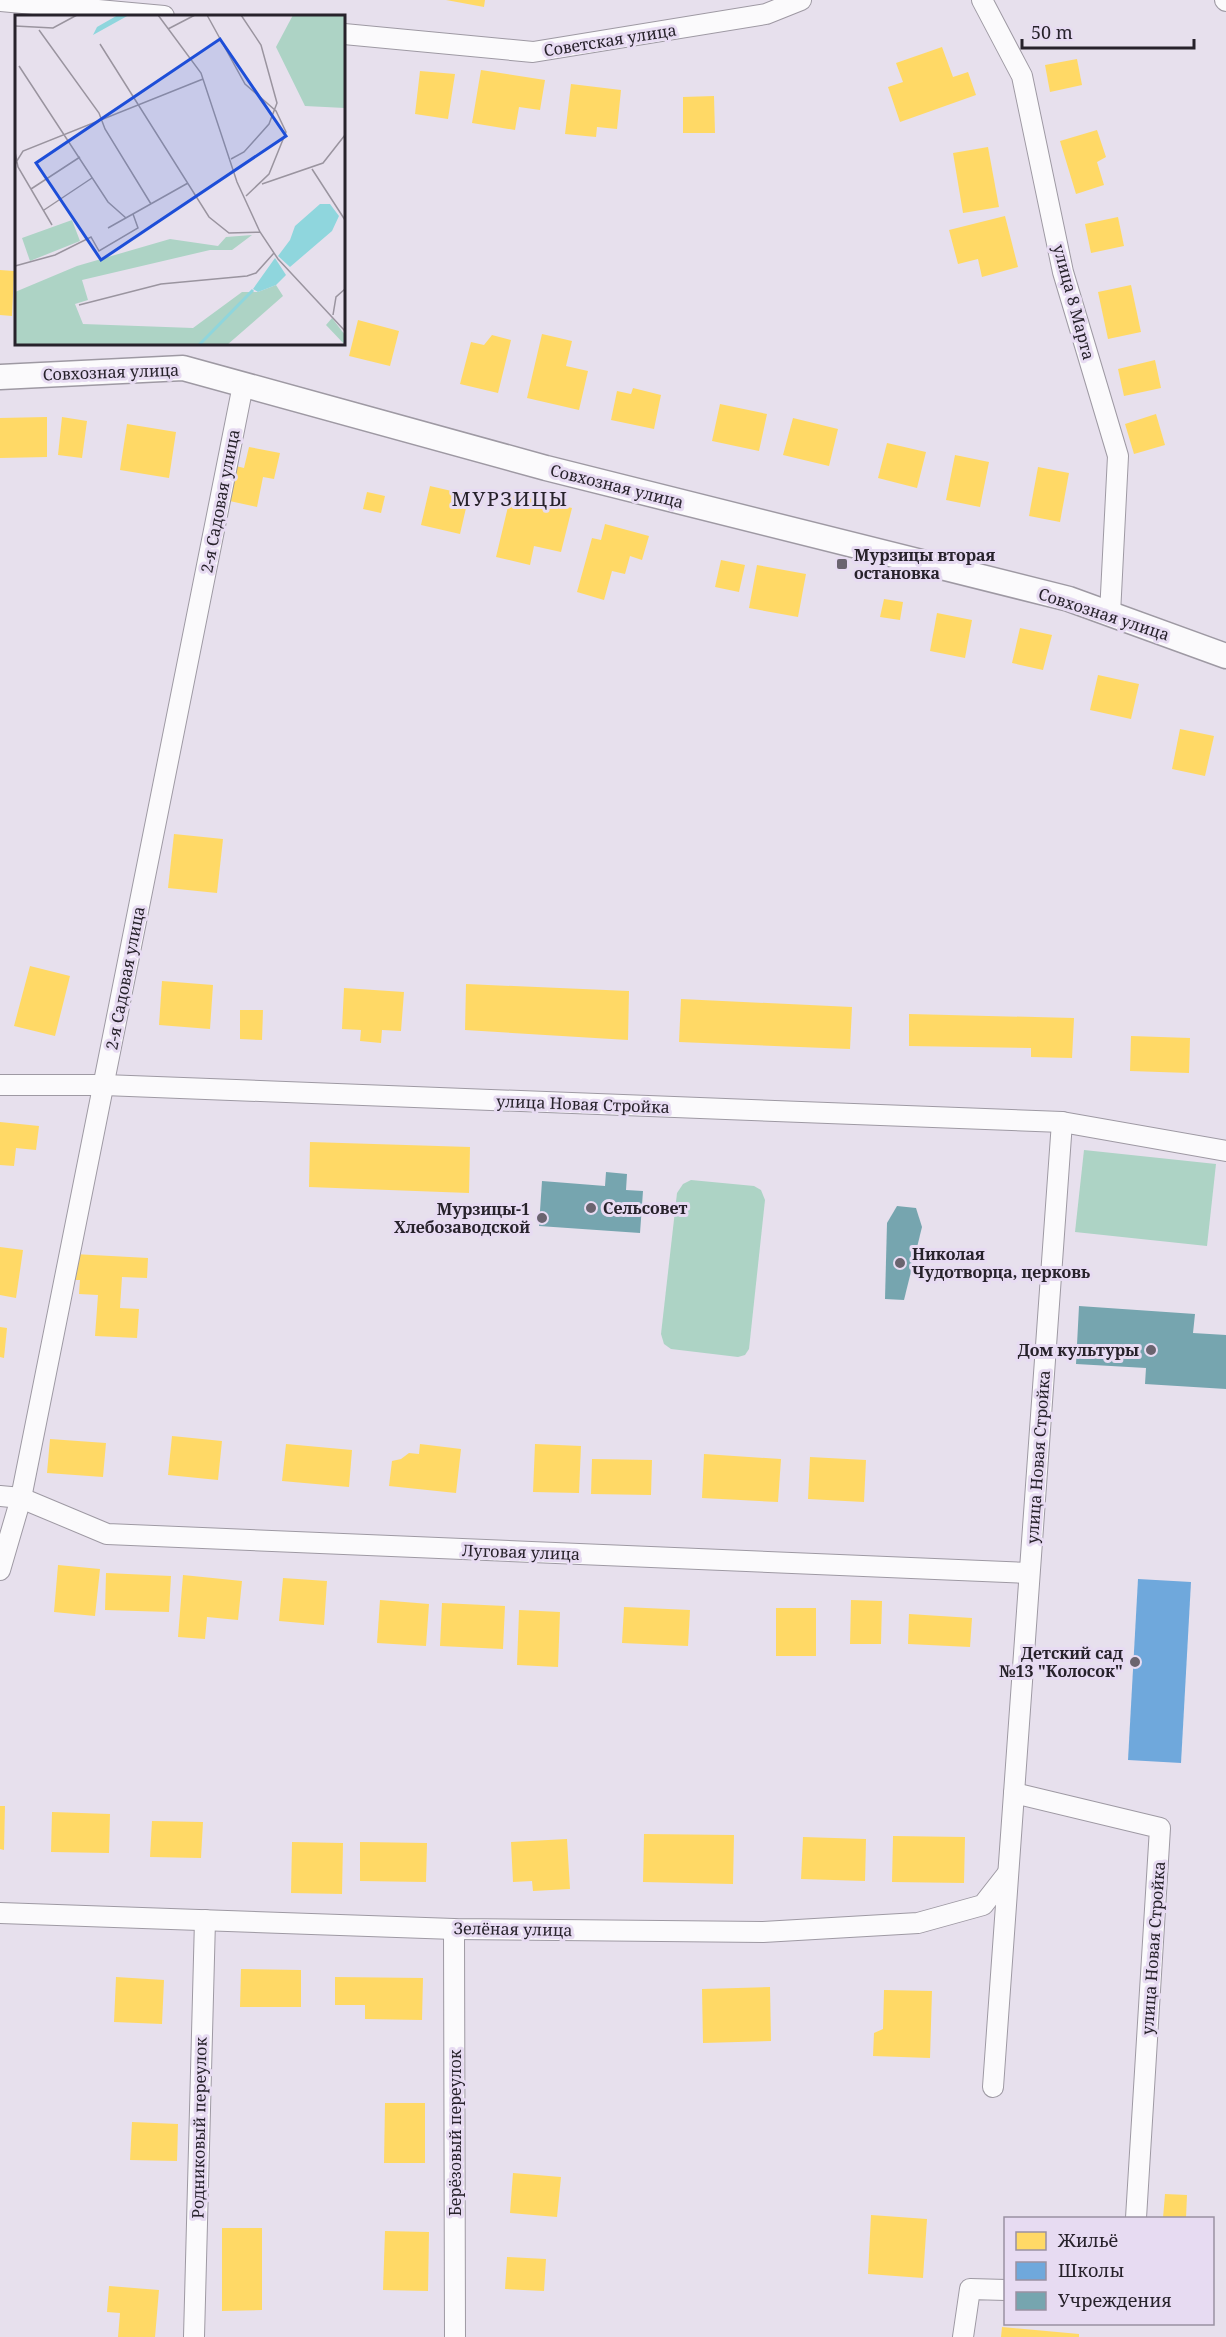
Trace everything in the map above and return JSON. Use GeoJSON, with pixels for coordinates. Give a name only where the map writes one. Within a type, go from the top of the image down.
{"type":"FeatureCollection","features":[{"type":"Feature","properties":{"kind":"street","name":"Советская улица"},"geometry":{"type":"LineString","coordinates":[[345,34],[533,52],[766,14],[801,0]]}},
{"type":"Feature","properties":{"kind":"street","name":"улица 8 Марта"},"geometry":{"type":"LineString","coordinates":[[982,0],[1022,76],[1063,272],[1118,456],[1110,614]]}},
{"type":"Feature","properties":{"kind":"street"},"geometry":{"type":"LineString","coordinates":[[0,1],[153,15]]}},
{"type":"Feature","properties":{"kind":"street","name":"Совхозная улица"},"geometry":{"type":"LineString","coordinates":[[0,376],[183,368],[546,468],[1069,599],[1226,656]]}},
{"type":"Feature","properties":{"kind":"street","name":"2-я Садовая улица"},"geometry":{"type":"LineString","coordinates":[[0,1570],[21,1498],[243,385]]}},
{"type":"Feature","properties":{"kind":"street","name":"улица Новая Стройка"},"geometry":{"type":"LineString","coordinates":[[0,1084],[104,1085],[1062,1122],[1226,1150]]}},
{"type":"Feature","properties":{"kind":"street","name":"улица Новая Стройка"},"geometry":{"type":"LineString","coordinates":[[993,2087],[1062,1122]]}},
{"type":"Feature","properties":{"kind":"street","name":"Луговая улица"},"geometry":{"type":"LineString","coordinates":[[0,1496],[21,1498],[106,1534],[1029,1573]]}},
{"type":"Feature","properties":{"kind":"street","name":"улица Новая Стройка"},"geometry":{"type":"LineString","coordinates":[[1014,1793],[1160,1828],[1136,2217]]}},
{"type":"Feature","properties":{"kind":"street","name":"Зелёная улица"},"geometry":{"type":"LineString","coordinates":[[0,1913],[454,1929],[763,1932],[918,1923],[983,1905],[1008,1873]]}},
{"type":"Feature","properties":{"kind":"street","name":"Родниковый переулок"},"geometry":{"type":"LineString","coordinates":[[194,2337],[205,1920]]}},
{"type":"Feature","properties":{"kind":"street","name":"Берёзовый переулок"},"geometry":{"type":"LineString","coordinates":[[454,1929],[455,2337]]}},
{"type":"Feature","properties":{"kind":"street"},"geometry":{"type":"LineString","coordinates":[[963,2337],[970,2289],[1004,2290]]}},
{"type":"Feature","properties":{"kind":"green space"},"geometry":{"type":"Polygon","coordinates":[[[1084,1150],[1216,1164],[1207,1246],[1075,1232],[1084,1150]]]}},
{"type":"Feature","properties":{"kind":"green space"},"geometry":{"type":"Polygon","coordinates":[[[691,1180],[754,1186],[761,1190],[765,1200],[749,1349],[745,1355],[738,1357],[671,1349],[664,1344],[661,1334],[677,1193],[683,1184],[691,1180]]]}},
{"type":"Feature","properties":{"kind":"building: Жильё"},"geometry":{"type":"Polygon","coordinates":[[[446,0],[485,0],[484,7],[446,0]]]}},
{"type":"Feature","properties":{"kind":"building: Жильё"},"geometry":{"type":"Polygon","coordinates":[[[942,47],[953,77],[968,72],[976,95],[900,122],[888,87],[903,82],[896,63],[942,47]]]}},
{"type":"Feature","properties":{"kind":"building: Жильё"},"geometry":{"type":"Polygon","coordinates":[[[1077,59],[1082,85],[1050,92],[1045,65],[1077,59]]]}},
{"type":"Feature","properties":{"kind":"building: Жильё"},"geometry":{"type":"Polygon","coordinates":[[[481,70],[545,80],[540,110],[519,107],[515,130],[472,123],[481,70]]]}},
{"type":"Feature","properties":{"kind":"building: Жильё"},"geometry":{"type":"Polygon","coordinates":[[[420,71],[455,74],[448,119],[415,114],[420,71]]]}},
{"type":"Feature","properties":{"kind":"building: Жильё"},"geometry":{"type":"Polygon","coordinates":[[[571,84],[621,90],[617,129],[597,127],[596,137],[565,134],[571,84]]]}},
{"type":"Feature","properties":{"kind":"building: Жильё"},"geometry":{"type":"Polygon","coordinates":[[[714,96],[715,133],[683,133],[683,97],[714,96]]]}},
{"type":"Feature","properties":{"kind":"building: Жильё"},"geometry":{"type":"Polygon","coordinates":[[[1097,130],[1106,157],[1097,162],[1104,185],[1076,194],[1060,141],[1097,130]]]}},
{"type":"Feature","properties":{"kind":"building: Жильё"},"geometry":{"type":"Polygon","coordinates":[[[988,147],[999,207],[963,213],[953,153],[988,147]]]}},
{"type":"Feature","properties":{"kind":"building: Жильё"},"geometry":{"type":"Polygon","coordinates":[[[1005,216],[1018,267],[982,277],[978,259],[958,264],[949,230],[1005,216]]]}},
{"type":"Feature","properties":{"kind":"building: Жильё"},"geometry":{"type":"Polygon","coordinates":[[[1118,217],[1124,246],[1091,253],[1085,224],[1118,217]]]}},
{"type":"Feature","properties":{"kind":"building: Жильё"},"geometry":{"type":"Polygon","coordinates":[[[0,270],[14,271],[12,316],[0,315],[0,270]]]}},
{"type":"Feature","properties":{"kind":"building: Жильё"},"geometry":{"type":"Polygon","coordinates":[[[1131,285],[1141,332],[1108,339],[1098,292],[1131,285]]]}},
{"type":"Feature","properties":{"kind":"building: Жильё"},"geometry":{"type":"Polygon","coordinates":[[[358,320],[399,331],[390,366],[349,356],[358,320]]]}},
{"type":"Feature","properties":{"kind":"building: Жильё"},"geometry":{"type":"Polygon","coordinates":[[[542,334],[572,341],[566,366],[588,371],[579,410],[527,398],[542,334]]]}},
{"type":"Feature","properties":{"kind":"building: Жильё"},"geometry":{"type":"Polygon","coordinates":[[[492,335],[511,340],[498,393],[460,384],[471,342],[484,345],[492,335]]]}},
{"type":"Feature","properties":{"kind":"building: Жильё"},"geometry":{"type":"Polygon","coordinates":[[[1155,360],[1161,388],[1124,396],[1118,369],[1155,360]]]}},
{"type":"Feature","properties":{"kind":"building: Жильё"},"geometry":{"type":"Polygon","coordinates":[[[633,388],[661,395],[654,429],[611,420],[617,391],[631,394],[633,388]]]}},
{"type":"Feature","properties":{"kind":"building: Жильё"},"geometry":{"type":"Polygon","coordinates":[[[720,404],[767,414],[759,451],[712,441],[720,404]]]}},
{"type":"Feature","properties":{"kind":"building: Жильё"},"geometry":{"type":"Polygon","coordinates":[[[1156,414],[1165,445],[1134,454],[1125,424],[1156,414]]]}},
{"type":"Feature","properties":{"kind":"building: Жильё"},"geometry":{"type":"Polygon","coordinates":[[[47,417],[47,457],[0,458],[0,418],[47,417]]]}},
{"type":"Feature","properties":{"kind":"building: Жильё"},"geometry":{"type":"Polygon","coordinates":[[[62,417],[87,421],[82,458],[58,455],[62,417]]]}},
{"type":"Feature","properties":{"kind":"building: Жильё"},"geometry":{"type":"Polygon","coordinates":[[[793,418],[838,429],[829,466],[783,455],[793,418]]]}},
{"type":"Feature","properties":{"kind":"building: Жильё"},"geometry":{"type":"Polygon","coordinates":[[[127,424],[176,432],[169,478],[120,470],[127,424]]]}},
{"type":"Feature","properties":{"kind":"building: Жильё"},"geometry":{"type":"Polygon","coordinates":[[[887,443],[926,452],[917,488],[878,478],[887,443]]]}},
{"type":"Feature","properties":{"kind":"building: Жильё"},"geometry":{"type":"Polygon","coordinates":[[[249,447],[280,453],[274,479],[263,477],[257,507],[225,500],[232,465],[244,468],[249,447]]]}},
{"type":"Feature","properties":{"kind":"building: Жильё"},"geometry":{"type":"Polygon","coordinates":[[[955,455],[989,462],[980,507],[946,500],[955,455]]]}},
{"type":"Feature","properties":{"kind":"building: Жильё"},"geometry":{"type":"Polygon","coordinates":[[[1038,467],[1069,473],[1060,522],[1029,516],[1038,467]]]}},
{"type":"Feature","properties":{"kind":"building: Жильё"},"geometry":{"type":"Polygon","coordinates":[[[430,486],[469,495],[460,534],[421,525],[430,486]]]}},
{"type":"Feature","properties":{"kind":"building: Жильё"},"geometry":{"type":"Polygon","coordinates":[[[367,492],[385,496],[381,513],[363,509],[367,492]]]}},
{"type":"Feature","properties":{"kind":"building: Жильё"},"geometry":{"type":"Polygon","coordinates":[[[511,494],[572,508],[561,552],[534,546],[530,565],[496,557],[511,494]]]}},
{"type":"Feature","properties":{"kind":"building: Жильё"},"geometry":{"type":"Polygon","coordinates":[[[605,524],[649,536],[642,560],[630,556],[625,574],[612,571],[604,600],[577,592],[592,538],[601,540],[605,524]]]}},
{"type":"Feature","properties":{"kind":"building: Жильё"},"geometry":{"type":"Polygon","coordinates":[[[721,560],[745,565],[739,592],[715,587],[721,560]]]}},
{"type":"Feature","properties":{"kind":"building: Жильё"},"geometry":{"type":"Polygon","coordinates":[[[757,565],[806,574],[798,617],[749,608],[757,565]]]}},
{"type":"Feature","properties":{"kind":"building: Жильё"},"geometry":{"type":"Polygon","coordinates":[[[884,599],[903,602],[900,620],[880,617],[884,599]]]}},
{"type":"Feature","properties":{"kind":"building: Жильё"},"geometry":{"type":"Polygon","coordinates":[[[937,613],[972,620],[965,658],[930,651],[937,613]]]}},
{"type":"Feature","properties":{"kind":"building: Жильё"},"geometry":{"type":"Polygon","coordinates":[[[1020,628],[1052,635],[1043,670],[1012,663],[1020,628]]]}},
{"type":"Feature","properties":{"kind":"building: Жильё"},"geometry":{"type":"Polygon","coordinates":[[[1098,675],[1139,684],[1131,719],[1090,710],[1098,675]]]}},
{"type":"Feature","properties":{"kind":"building: Жильё"},"geometry":{"type":"Polygon","coordinates":[[[1180,729],[1214,736],[1205,776],[1172,769],[1180,729]]]}},
{"type":"Feature","properties":{"kind":"building: Жильё"},"geometry":{"type":"Polygon","coordinates":[[[174,834],[223,839],[217,893],[168,888],[174,834]]]}},
{"type":"Feature","properties":{"kind":"building: Жильё"},"geometry":{"type":"Polygon","coordinates":[[[30,966],[70,976],[55,1036],[14,1026],[30,966]]]}},
{"type":"Feature","properties":{"kind":"building: Жильё"},"geometry":{"type":"Polygon","coordinates":[[[162,981],[213,985],[210,1029],[159,1025],[162,981]]]}},
{"type":"Feature","properties":{"kind":"building: Жильё"},"geometry":{"type":"Polygon","coordinates":[[[466,984],[629,991],[628,1040],[465,1030],[466,984]]]}},
{"type":"Feature","properties":{"kind":"building: Жильё"},"geometry":{"type":"Polygon","coordinates":[[[344,988],[404,992],[401,1031],[382,1030],[381,1043],[360,1041],[361,1030],[342,1029],[344,988]]]}},
{"type":"Feature","properties":{"kind":"building: Жильё"},"geometry":{"type":"Polygon","coordinates":[[[681,999],[852,1007],[850,1049],[679,1042],[681,999]]]}},
{"type":"Feature","properties":{"kind":"building: Жильё"},"geometry":{"type":"Polygon","coordinates":[[[240,1010],[263,1010],[262,1040],[240,1039],[240,1010]]]}},
{"type":"Feature","properties":{"kind":"building: Жильё"},"geometry":{"type":"Polygon","coordinates":[[[909,1014],[1074,1018],[1072,1058],[1031,1057],[1031,1048],[909,1046],[909,1014]]]}},
{"type":"Feature","properties":{"kind":"building: Жильё"},"geometry":{"type":"Polygon","coordinates":[[[1131,1036],[1190,1038],[1189,1073],[1130,1071],[1131,1036]]]}},
{"type":"Feature","properties":{"kind":"building: Жильё"},"geometry":{"type":"Polygon","coordinates":[[[0,1122],[39,1126],[36,1150],[16,1148],[14,1166],[0,1165],[0,1122]]]}},
{"type":"Feature","properties":{"kind":"building: Жильё"},"geometry":{"type":"Polygon","coordinates":[[[310,1142],[470,1147],[469,1193],[309,1187],[310,1142]]]}},
{"type":"Feature","properties":{"kind":"building: Жильё"},"geometry":{"type":"Polygon","coordinates":[[[0,1247],[23,1250],[16,1298],[0,1295],[0,1247]]]}},
{"type":"Feature","properties":{"kind":"building: Жильё"},"geometry":{"type":"Polygon","coordinates":[[[74,1254],[148,1258],[147,1278],[122,1277],[120,1308],[139,1309],[137,1338],[95,1336],[98,1295],[79,1294],[80,1280],[72,1280],[74,1254]]]}},
{"type":"Feature","properties":{"kind":"building: Жильё"},"geometry":{"type":"Polygon","coordinates":[[[0,1327],[7,1328],[4,1358],[0,1357],[0,1327]]]}},
{"type":"Feature","properties":{"kind":"building: Жильё"},"geometry":{"type":"Polygon","coordinates":[[[172,1436],[222,1441],[218,1480],[168,1475],[172,1436]]]}},
{"type":"Feature","properties":{"kind":"building: Жильё"},"geometry":{"type":"Polygon","coordinates":[[[50,1439],[106,1443],[103,1477],[47,1473],[50,1439]]]}},
{"type":"Feature","properties":{"kind":"building: Жильё"},"geometry":{"type":"Polygon","coordinates":[[[286,1444],[352,1450],[349,1487],[282,1481],[286,1444]]]}},
{"type":"Feature","properties":{"kind":"building: Жильё"},"geometry":{"type":"Polygon","coordinates":[[[420,1444],[461,1449],[456,1493],[389,1486],[392,1461],[401,1459],[409,1453],[419,1454],[420,1444]]]}},
{"type":"Feature","properties":{"kind":"building: Жильё"},"geometry":{"type":"Polygon","coordinates":[[[535,1444],[581,1446],[579,1493],[533,1492],[535,1444]]]}},
{"type":"Feature","properties":{"kind":"building: Жильё"},"geometry":{"type":"Polygon","coordinates":[[[704,1454],[781,1459],[778,1502],[702,1498],[704,1454]]]}},
{"type":"Feature","properties":{"kind":"building: Жильё"},"geometry":{"type":"Polygon","coordinates":[[[810,1457],[866,1460],[864,1502],[808,1499],[810,1457]]]}},
{"type":"Feature","properties":{"kind":"building: Жильё"},"geometry":{"type":"Polygon","coordinates":[[[592,1459],[652,1460],[651,1495],[591,1494],[592,1459]]]}},
{"type":"Feature","properties":{"kind":"building: Жильё"},"geometry":{"type":"Polygon","coordinates":[[[58,1565],[100,1569],[95,1616],[54,1612],[58,1565]]]}},
{"type":"Feature","properties":{"kind":"building: Жильё"},"geometry":{"type":"Polygon","coordinates":[[[106,1573],[171,1576],[169,1612],[105,1610],[106,1573]]]}},
{"type":"Feature","properties":{"kind":"building: Жильё"},"geometry":{"type":"Polygon","coordinates":[[[183,1575],[242,1581],[238,1620],[207,1617],[205,1639],[178,1637],[183,1575]]]}},
{"type":"Feature","properties":{"kind":"building: Жильё"},"geometry":{"type":"Polygon","coordinates":[[[283,1578],[327,1581],[324,1625],[279,1621],[283,1578]]]}},
{"type":"Feature","properties":{"kind":"building: Жильё"},"geometry":{"type":"Polygon","coordinates":[[[380,1600],[429,1604],[426,1646],[377,1643],[380,1600]]]}},
{"type":"Feature","properties":{"kind":"building: Жильё"},"geometry":{"type":"Polygon","coordinates":[[[851,1600],[882,1601],[881,1644],[850,1644],[851,1600]]]}},
{"type":"Feature","properties":{"kind":"building: Жильё"},"geometry":{"type":"Polygon","coordinates":[[[442,1603],[505,1606],[503,1649],[440,1646],[442,1603]]]}},
{"type":"Feature","properties":{"kind":"building: Жильё"},"geometry":{"type":"Polygon","coordinates":[[[624,1607],[690,1610],[688,1646],[622,1643],[624,1607]]]}},
{"type":"Feature","properties":{"kind":"building: Жильё"},"geometry":{"type":"Polygon","coordinates":[[[776,1608],[816,1608],[816,1656],[776,1656],[776,1608]]]}},
{"type":"Feature","properties":{"kind":"building: Жильё"},"geometry":{"type":"Polygon","coordinates":[[[519,1610],[560,1612],[558,1667],[517,1665],[519,1610]]]}},
{"type":"Feature","properties":{"kind":"building: Жильё"},"geometry":{"type":"Polygon","coordinates":[[[909,1614],[972,1618],[970,1647],[908,1644],[909,1614]]]}},
{"type":"Feature","properties":{"kind":"building: Жильё"},"geometry":{"type":"Polygon","coordinates":[[[0,1806],[5,1806],[4,1850],[0,1849],[0,1806]]]}},
{"type":"Feature","properties":{"kind":"building: Жильё"},"geometry":{"type":"Polygon","coordinates":[[[52,1812],[110,1814],[109,1853],[51,1852],[52,1812]]]}},
{"type":"Feature","properties":{"kind":"building: Жильё"},"geometry":{"type":"Polygon","coordinates":[[[152,1821],[203,1822],[201,1858],[150,1857],[152,1821]]]}},
{"type":"Feature","properties":{"kind":"building: Жильё"},"geometry":{"type":"Polygon","coordinates":[[[644,1834],[734,1835],[733,1884],[643,1882],[644,1834]]]}},
{"type":"Feature","properties":{"kind":"building: Жильё"},"geometry":{"type":"Polygon","coordinates":[[[893,1836],[965,1837],[964,1883],[892,1882],[893,1836]]]}},
{"type":"Feature","properties":{"kind":"building: Жильё"},"geometry":{"type":"Polygon","coordinates":[[[803,1837],[866,1839],[865,1881],[801,1879],[803,1837]]]}},
{"type":"Feature","properties":{"kind":"building: Жильё"},"geometry":{"type":"Polygon","coordinates":[[[567,1839],[570,1889],[533,1891],[532,1881],[513,1882],[511,1842],[567,1839]]]}},
{"type":"Feature","properties":{"kind":"building: Жильё"},"geometry":{"type":"Polygon","coordinates":[[[292,1842],[343,1843],[342,1894],[291,1893],[292,1842]]]}},
{"type":"Feature","properties":{"kind":"building: Жильё"},"geometry":{"type":"Polygon","coordinates":[[[360,1842],[427,1843],[426,1882],[360,1881],[360,1842]]]}},
{"type":"Feature","properties":{"kind":"building: Жильё"},"geometry":{"type":"Polygon","coordinates":[[[241,1969],[301,1970],[301,2007],[240,2007],[241,1969]]]}},
{"type":"Feature","properties":{"kind":"building: Жильё"},"geometry":{"type":"Polygon","coordinates":[[[116,1977],[164,1980],[162,2024],[114,2022],[116,1977]]]}},
{"type":"Feature","properties":{"kind":"building: Жильё"},"geometry":{"type":"Polygon","coordinates":[[[335,1977],[423,1978],[422,2020],[365,2019],[365,2005],[335,2005],[335,1977]]]}},
{"type":"Feature","properties":{"kind":"building: Жильё"},"geometry":{"type":"Polygon","coordinates":[[[770,1987],[771,2041],[703,2043],[702,1989],[770,1987]]]}},
{"type":"Feature","properties":{"kind":"building: Жильё"},"geometry":{"type":"Polygon","coordinates":[[[884,1990],[932,1991],[930,2058],[873,2056],[874,2033],[883,2029],[884,1990]]]}},
{"type":"Feature","properties":{"kind":"building: Жильё"},"geometry":{"type":"Polygon","coordinates":[[[385,2103],[425,2103],[425,2163],[384,2163],[385,2103]]]}},
{"type":"Feature","properties":{"kind":"building: Жильё"},"geometry":{"type":"Polygon","coordinates":[[[132,2122],[178,2124],[177,2161],[130,2160],[132,2122]]]}},
{"type":"Feature","properties":{"kind":"building: Жильё"},"geometry":{"type":"Polygon","coordinates":[[[513,2173],[561,2177],[557,2217],[510,2213],[513,2173]]]}},
{"type":"Feature","properties":{"kind":"building: Жильё"},"geometry":{"type":"Polygon","coordinates":[[[1165,2194],[1187,2195],[1186,2217],[1163,2217],[1165,2194]]]}},
{"type":"Feature","properties":{"kind":"building: Жильё"},"geometry":{"type":"Polygon","coordinates":[[[871,2215],[927,2219],[923,2278],[868,2274],[871,2215]]]}},
{"type":"Feature","properties":{"kind":"building: Жильё"},"geometry":{"type":"Polygon","coordinates":[[[222,2228],[262,2228],[262,2310],[222,2311],[222,2228]]]}},
{"type":"Feature","properties":{"kind":"building: Жильё"},"geometry":{"type":"Polygon","coordinates":[[[385,2231],[429,2232],[428,2291],[383,2290],[385,2231]]]}},
{"type":"Feature","properties":{"kind":"building: Жильё"},"geometry":{"type":"Polygon","coordinates":[[[507,2257],[546,2259],[544,2291],[505,2289],[507,2257]]]}},
{"type":"Feature","properties":{"kind":"building: Жильё"},"geometry":{"type":"Polygon","coordinates":[[[109,2286],[159,2290],[155,2337],[118,2337],[120,2313],[107,2312],[109,2286]]]}},
{"type":"Feature","properties":{"kind":"building: Жильё"},"geometry":{"type":"Polygon","coordinates":[[[1002,2327],[1079,2334],[1079,2337],[1001,2337],[1002,2327]]]}},
{"type":"Feature","properties":{"kind":"building: Школы","name":"Детский сад №13 \"Колосок\""},"geometry":{"type":"Polygon","coordinates":[[[1138,1579],[1191,1582],[1181,1763],[1128,1760],[1138,1579]]]}},
{"type":"Feature","properties":{"kind":"building: Учреждения","name":"Сельсовет"},"geometry":{"type":"Polygon","coordinates":[[[606,1172],[627,1174],[626,1190],[643,1191],[640,1233],[539,1226],[542,1181],[605,1186],[606,1172]]]}},
{"type":"Feature","properties":{"kind":"building: Учреждения","name":"Николая Чудотворца, церковь"},"geometry":{"type":"Polygon","coordinates":[[[897,1206],[916,1208],[922,1227],[904,1300],[885,1299],[887,1223],[897,1206]]]}},
{"type":"Feature","properties":{"kind":"building: Учреждения","name":"Дом культуры"},"geometry":{"type":"Polygon","coordinates":[[[1079,1306],[1195,1314],[1193,1333],[1226,1335],[1226,1389],[1145,1384],[1146,1368],[1076,1364],[1079,1306]]]}},
{"type":"Feature","properties":{"kind":"place","name":"Мурзицы вторая остановка"},"geometry":{"type":"Point","coordinates":[842,564]}},
{"type":"Feature","properties":{"kind":"place","name":"Сельсовет"},"geometry":{"type":"Point","coordinates":[591,1208]}},
{"type":"Feature","properties":{"kind":"place","name":"Мурзицы-1 Хлебозаводской"},"geometry":{"type":"Point","coordinates":[542,1218]}},
{"type":"Feature","properties":{"kind":"place","name":"Николая Чудотворца, церковь"},"geometry":{"type":"Point","coordinates":[900,1263]}},
{"type":"Feature","properties":{"kind":"place","name":"Дом культуры"},"geometry":{"type":"Point","coordinates":[1151,1350]}},
{"type":"Feature","properties":{"kind":"place","name":"Детский сад №13 \"Колосок\""},"geometry":{"type":"Point","coordinates":[1135,1662]}},
{"type":"Feature","properties":{"kind":"district","name":"МУРЗИЦЫ"},"geometry":{"type":"Point","coordinates":[510,498]}}]}
